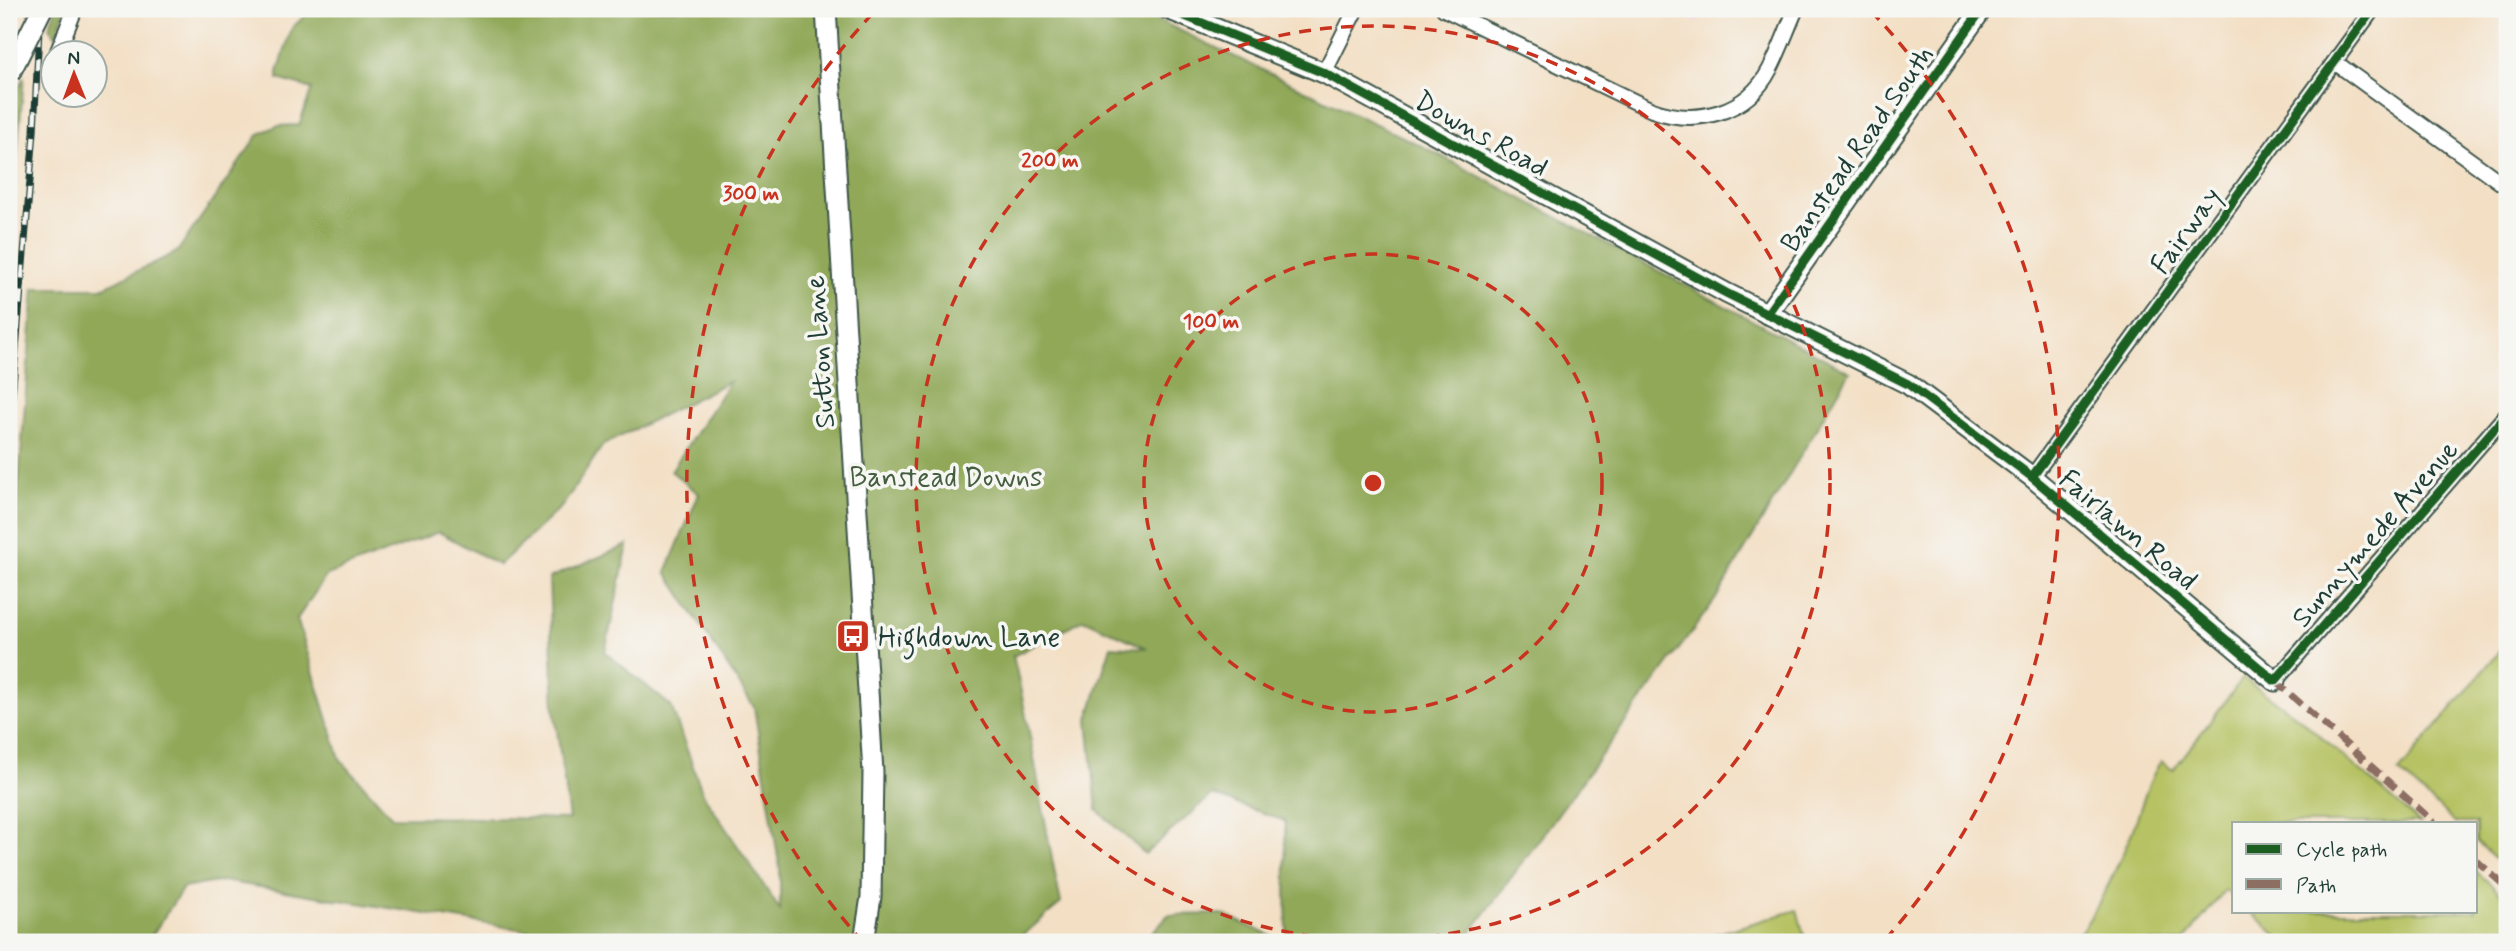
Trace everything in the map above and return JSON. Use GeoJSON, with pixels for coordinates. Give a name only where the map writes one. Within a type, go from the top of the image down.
{"type":"FeatureCollection","features":[{"type":"Feature","properties":{"kind":"street"},"geometry":{"type":"LineString","coordinates":[[9,75],[42,9]]}},
{"type":"Feature","properties":{"kind":"street"},"geometry":{"type":"LineString","coordinates":[[63,38],[75,9]]}},
{"type":"Feature","properties":{"kind":"street","name":"Sutton Lane"},"geometry":{"type":"LineString","coordinates":[[826,9],[873,772],[870,897],[864,942]]}},
{"type":"Feature","properties":{"kind":"street","name":"Downs Road"},"geometry":{"type":"LineString","coordinates":[[1168,9],[1324,73],[1767,314]]}},
{"type":"Feature","properties":{"kind":"street"},"geometry":{"type":"LineString","coordinates":[[1324,73],[1356,9]]}},
{"type":"Feature","properties":{"kind":"street"},"geometry":{"type":"LineString","coordinates":[[1444,9],[1652,110],[1689,118],[1722,112],[1750,95],[1769,71],[1796,9]]}},
{"type":"Feature","properties":{"kind":"street","name":"Banstead Road South"},"geometry":{"type":"LineString","coordinates":[[1767,314],[1982,9]]}},
{"type":"Feature","properties":{"kind":"street","name":"Fairway"},"geometry":{"type":"LineString","coordinates":[[2032,477],[2373,9]]}},
{"type":"Feature","properties":{"kind":"street"},"geometry":{"type":"LineString","coordinates":[[2336,63],[2507,187]]}},
{"type":"Feature","properties":{"kind":"street","name":"Fairlawn Road"},"geometry":{"type":"LineString","coordinates":[[1767,314],[1908,384],[2032,477],[2275,681]]}},
{"type":"Feature","properties":{"kind":"street","name":"Sunnymede Avenue"},"geometry":{"type":"LineString","coordinates":[[2275,681],[2507,414]]}},
{"type":"Feature","properties":{"kind":"shaded area"},"geometry":{"type":"Polygon","coordinates":[[[1670,9],[1704,9],[1698,23],[1670,9]]]}},
{"type":"Feature","properties":{"kind":"green space"},"geometry":{"type":"Polygon","coordinates":[[[56,9],[65,9],[56,36],[49,27],[56,9]]]}},
{"type":"Feature","properties":{"kind":"green space","name":"Banstead Downs"},"geometry":{"type":"Polygon","coordinates":[[[312,9],[1127,9],[1156,19],[1430,150],[1850,372],[1715,600],[1464,942],[1287,942],[1285,821],[1212,795],[1145,854],[1097,810],[1088,719],[1111,646],[1147,648],[1083,619],[1013,656],[1061,903],[1014,942],[599,942],[223,881],[183,888],[151,937],[158,942],[9,942],[9,608],[34,288],[102,288],[177,252],[259,134],[277,126],[299,125],[312,89],[278,79],[292,28],[312,9]],[[730,381],[603,445],[563,505],[499,565],[439,532],[327,575],[297,619],[340,759],[392,817],[569,819],[554,708],[549,578],[628,545],[605,652],[671,706],[703,794],[780,910],[780,870],[754,707],[666,572],[699,494],[671,471],[730,381]]]}},
{"type":"Feature","properties":{"kind":"green space"},"geometry":{"type":"Polygon","coordinates":[[[24,77],[9,242],[9,102],[24,77]]]}},
{"type":"Feature","properties":{"kind":"green space"},"geometry":{"type":"Polygon","coordinates":[[[2507,642],[2507,869],[2478,843],[2478,822],[2455,822],[2399,772],[2507,642]]]}},
{"type":"Feature","properties":{"kind":"green space"},"geometry":{"type":"Polygon","coordinates":[[[2243,678],[2298,717],[2419,822],[2232,822],[2232,896],[2225,890],[2183,942],[2073,942],[2112,878],[2151,779],[2161,761],[2173,770],[2243,678]]]}},
{"type":"Feature","properties":{"kind":"green space"},"geometry":{"type":"Polygon","coordinates":[[[2478,873],[2507,899],[2507,942],[2284,942],[2250,912],[2478,912],[2478,873]]]}},
{"type":"Feature","properties":{"kind":"green space"},"geometry":{"type":"Polygon","coordinates":[[[1797,910],[1806,942],[1700,942],[1699,939],[1797,910]]]}},
{"type":"Feature","properties":{"kind":"green space"},"geometry":{"type":"Polygon","coordinates":[[[1222,914],[1285,942],[1143,942],[1168,915],[1222,914]]]}},
{"type":"Feature","properties":{"kind":"railway"},"geometry":{"type":"LineString","coordinates":[[9,434],[34,132],[40,9]]}},
{"type":"Feature","properties":{"kind":"marked path"},"geometry":{"type":"LineString","coordinates":[[2275,681],[2434,822]]}},
{"type":"Feature","properties":{"kind":"marked path"},"geometry":{"type":"LineString","coordinates":[[2478,862],[2507,888]]}},
{"type":"Feature","properties":{"kind":"cycle path"},"geometry":{"type":"LineString","coordinates":[[1168,9],[1324,73],[1726,293],[1908,384],[2032,477],[2275,681],[2507,414]]}},
{"type":"Feature","properties":{"kind":"cycle path"},"geometry":{"type":"LineString","coordinates":[[1767,314],[1982,9]]}},
{"type":"Feature","properties":{"kind":"cycle path"},"geometry":{"type":"LineString","coordinates":[[2032,477],[2373,9]]}},
{"type":"Feature","properties":{"kind":"place","name":"Highdown Lane"},"geometry":{"type":"Point","coordinates":[853,636]}}]}
